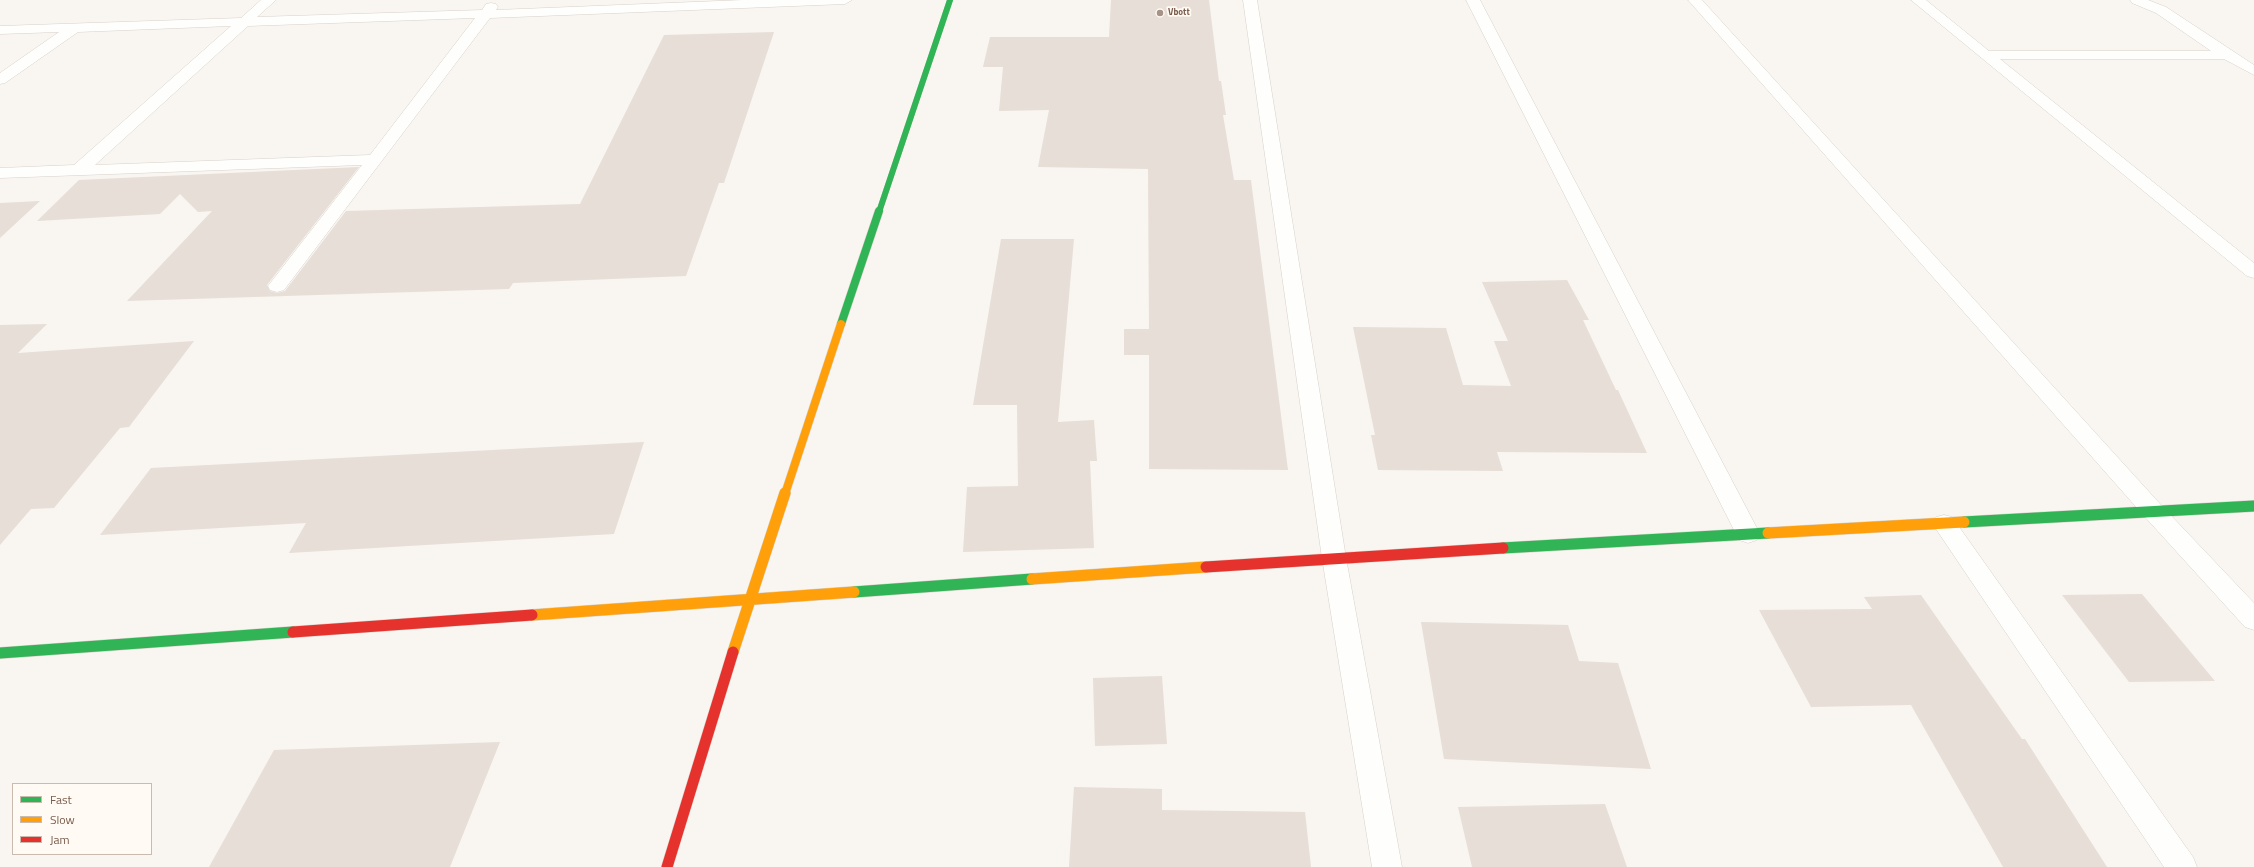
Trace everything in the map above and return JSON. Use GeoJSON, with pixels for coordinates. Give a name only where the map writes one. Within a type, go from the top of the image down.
{"type":"FeatureCollection","features":[{"type":"Feature","properties":{"kind":"main road"},"geometry":{"type":"LineString","coordinates":[[667,867],[748,601],[950,0]]}},
{"type":"Feature","properties":{"kind":"main road"},"geometry":{"type":"LineString","coordinates":[[0,653],[748,601],[1334,558],[2254,506]]}},
{"type":"Feature","properties":{"kind":"street"},"geometry":{"type":"LineString","coordinates":[[79,170],[269,0]]}},
{"type":"Feature","properties":{"kind":"street"},"geometry":{"type":"LineString","coordinates":[[277,286],[375,160],[496,0]]}},
{"type":"Feature","properties":{"kind":"street"},"geometry":{"type":"LineString","coordinates":[[0,30],[485,14],[845,0]]}},
{"type":"Feature","properties":{"kind":"street"},"geometry":{"type":"LineString","coordinates":[[1250,0],[1334,558],[1387,867]]}},
{"type":"Feature","properties":{"kind":"street"},"geometry":{"type":"LineString","coordinates":[[1473,0],[1748,534]]}},
{"type":"Feature","properties":{"kind":"street"},"geometry":{"type":"LineString","coordinates":[[1695,0],[2153,511],[2254,620]]}},
{"type":"Feature","properties":{"kind":"street"},"geometry":{"type":"LineString","coordinates":[[1918,0],[2254,272]]}},
{"type":"Feature","properties":{"kind":"street"},"geometry":{"type":"LineString","coordinates":[[2137,0],[2161,10],[2227,55],[2254,71]]}},
{"type":"Feature","properties":{"kind":"street"},"geometry":{"type":"LineString","coordinates":[[0,80],[75,27]]}},
{"type":"Feature","properties":{"kind":"street"},"geometry":{"type":"LineString","coordinates":[[1985,55],[2227,55]]}},
{"type":"Feature","properties":{"kind":"street"},"geometry":{"type":"LineString","coordinates":[[0,173],[375,160]]}},
{"type":"Feature","properties":{"kind":"street"},"geometry":{"type":"LineString","coordinates":[[1944,523],[2182,867]]}},
{"type":"Feature","properties":{"kind":"building"},"geometry":{"type":"Polygon","coordinates":[[[1111,0],[1209,0],[1219,81],[1221,81],[1226,115],[1223,115],[1234,180],[1251,180],[1288,470],[1149,469],[1149,355],[1124,355],[1124,329],[1149,329],[1148,169],[1038,167],[1049,110],[999,111],[1003,67],[983,67],[990,37],[1109,37],[1111,0]]]}},
{"type":"Feature","properties":{"kind":"building"},"geometry":{"type":"Polygon","coordinates":[[[774,32],[724,183],[719,183],[686,276],[513,283],[509,289],[127,301],[212,211],[198,212],[180,194],[160,214],[37,221],[79,180],[359,167],[267,285],[270,291],[277,293],[285,291],[346,211],[580,204],[664,35],[774,32]]]}},
{"type":"Feature","properties":{"kind":"building"},"geometry":{"type":"Polygon","coordinates":[[[40,201],[0,238],[0,203],[40,201]]]}},
{"type":"Feature","properties":{"kind":"building"},"geometry":{"type":"Polygon","coordinates":[[[1001,239],[1074,239],[1058,422],[1094,420],[1097,461],[1090,461],[1094,548],[963,552],[967,487],[1018,486],[1017,405],[973,405],[1001,239]]]}},
{"type":"Feature","properties":{"kind":"building"},"geometry":{"type":"Polygon","coordinates":[[[1567,280],[1589,320],[1583,320],[1647,453],[1497,452],[1503,471],[1378,470],[1371,435],[1375,435],[1353,327],[1446,328],[1463,385],[1511,386],[1494,341],[1508,341],[1482,282],[1567,280]]]}},
{"type":"Feature","properties":{"kind":"building"},"geometry":{"type":"Polygon","coordinates":[[[47,324],[18,353],[194,341],[129,427],[120,428],[54,508],[31,509],[0,545],[0,325],[47,324]]]}},
{"type":"Feature","properties":{"kind":"building"},"geometry":{"type":"Polygon","coordinates":[[[644,442],[614,534],[289,553],[306,523],[100,535],[151,468],[644,442]]]}},
{"type":"Feature","properties":{"kind":"building"},"geometry":{"type":"Polygon","coordinates":[[[2142,594],[2215,681],[2129,682],[2062,595],[2142,594]]]}},
{"type":"Feature","properties":{"kind":"building"},"geometry":{"type":"Polygon","coordinates":[[[1921,595],[2022,739],[2025,739],[2107,867],[2003,867],[1911,705],[1811,707],[1759,610],[1872,609],[1864,597],[1921,595]]]}},
{"type":"Feature","properties":{"kind":"building"},"geometry":{"type":"Polygon","coordinates":[[[1421,622],[1568,625],[1579,661],[1618,663],[1651,769],[1444,759],[1421,622]]]}},
{"type":"Feature","properties":{"kind":"building"},"geometry":{"type":"Polygon","coordinates":[[[1162,676],[1167,744],[1095,746],[1093,678],[1162,676]]]}},
{"type":"Feature","properties":{"kind":"building"},"geometry":{"type":"Polygon","coordinates":[[[500,742],[450,867],[209,867],[274,750],[500,742]]]}},
{"type":"Feature","properties":{"kind":"building"},"geometry":{"type":"Polygon","coordinates":[[[1074,787],[1162,789],[1162,810],[1305,812],[1311,867],[1069,867],[1074,787]]]}},
{"type":"Feature","properties":{"kind":"building"},"geometry":{"type":"Polygon","coordinates":[[[1605,804],[1627,867],[1472,867],[1458,807],[1605,804]]]}},
{"type":"Feature","properties":{"kind":"traffic: fast"},"geometry":{"type":"LineString","coordinates":[[841,324],[950,0]]}},
{"type":"Feature","properties":{"kind":"traffic: fast"},"geometry":{"type":"LineString","coordinates":[[1964,522],[2254,506]]}},
{"type":"Feature","properties":{"kind":"traffic: fast"},"geometry":{"type":"LineString","coordinates":[[1503,548],[1768,533]]}},
{"type":"Feature","properties":{"kind":"traffic: fast"},"geometry":{"type":"LineString","coordinates":[[854,592],[1032,579]]}},
{"type":"Feature","properties":{"kind":"traffic: fast"},"geometry":{"type":"LineString","coordinates":[[0,653],[293,632]]}},
{"type":"Feature","properties":{"kind":"traffic: slow"},"geometry":{"type":"LineString","coordinates":[[733,652],[841,324]]}},
{"type":"Feature","properties":{"kind":"traffic: slow"},"geometry":{"type":"LineString","coordinates":[[1768,533],[1964,522]]}},
{"type":"Feature","properties":{"kind":"traffic: slow"},"geometry":{"type":"LineString","coordinates":[[1032,579],[1206,567]]}},
{"type":"Feature","properties":{"kind":"traffic: slow"},"geometry":{"type":"LineString","coordinates":[[532,615],[854,592]]}},
{"type":"Feature","properties":{"kind":"traffic: jam"},"geometry":{"type":"LineString","coordinates":[[1206,567],[1503,548]]}},
{"type":"Feature","properties":{"kind":"traffic: jam"},"geometry":{"type":"LineString","coordinates":[[293,632],[532,615]]}},
{"type":"Feature","properties":{"kind":"traffic: jam"},"geometry":{"type":"LineString","coordinates":[[667,867],[733,652]]}},
{"type":"Feature","properties":{"kind":"place","name":"Vbott"},"geometry":{"type":"Point","coordinates":[1160,13]}}]}
